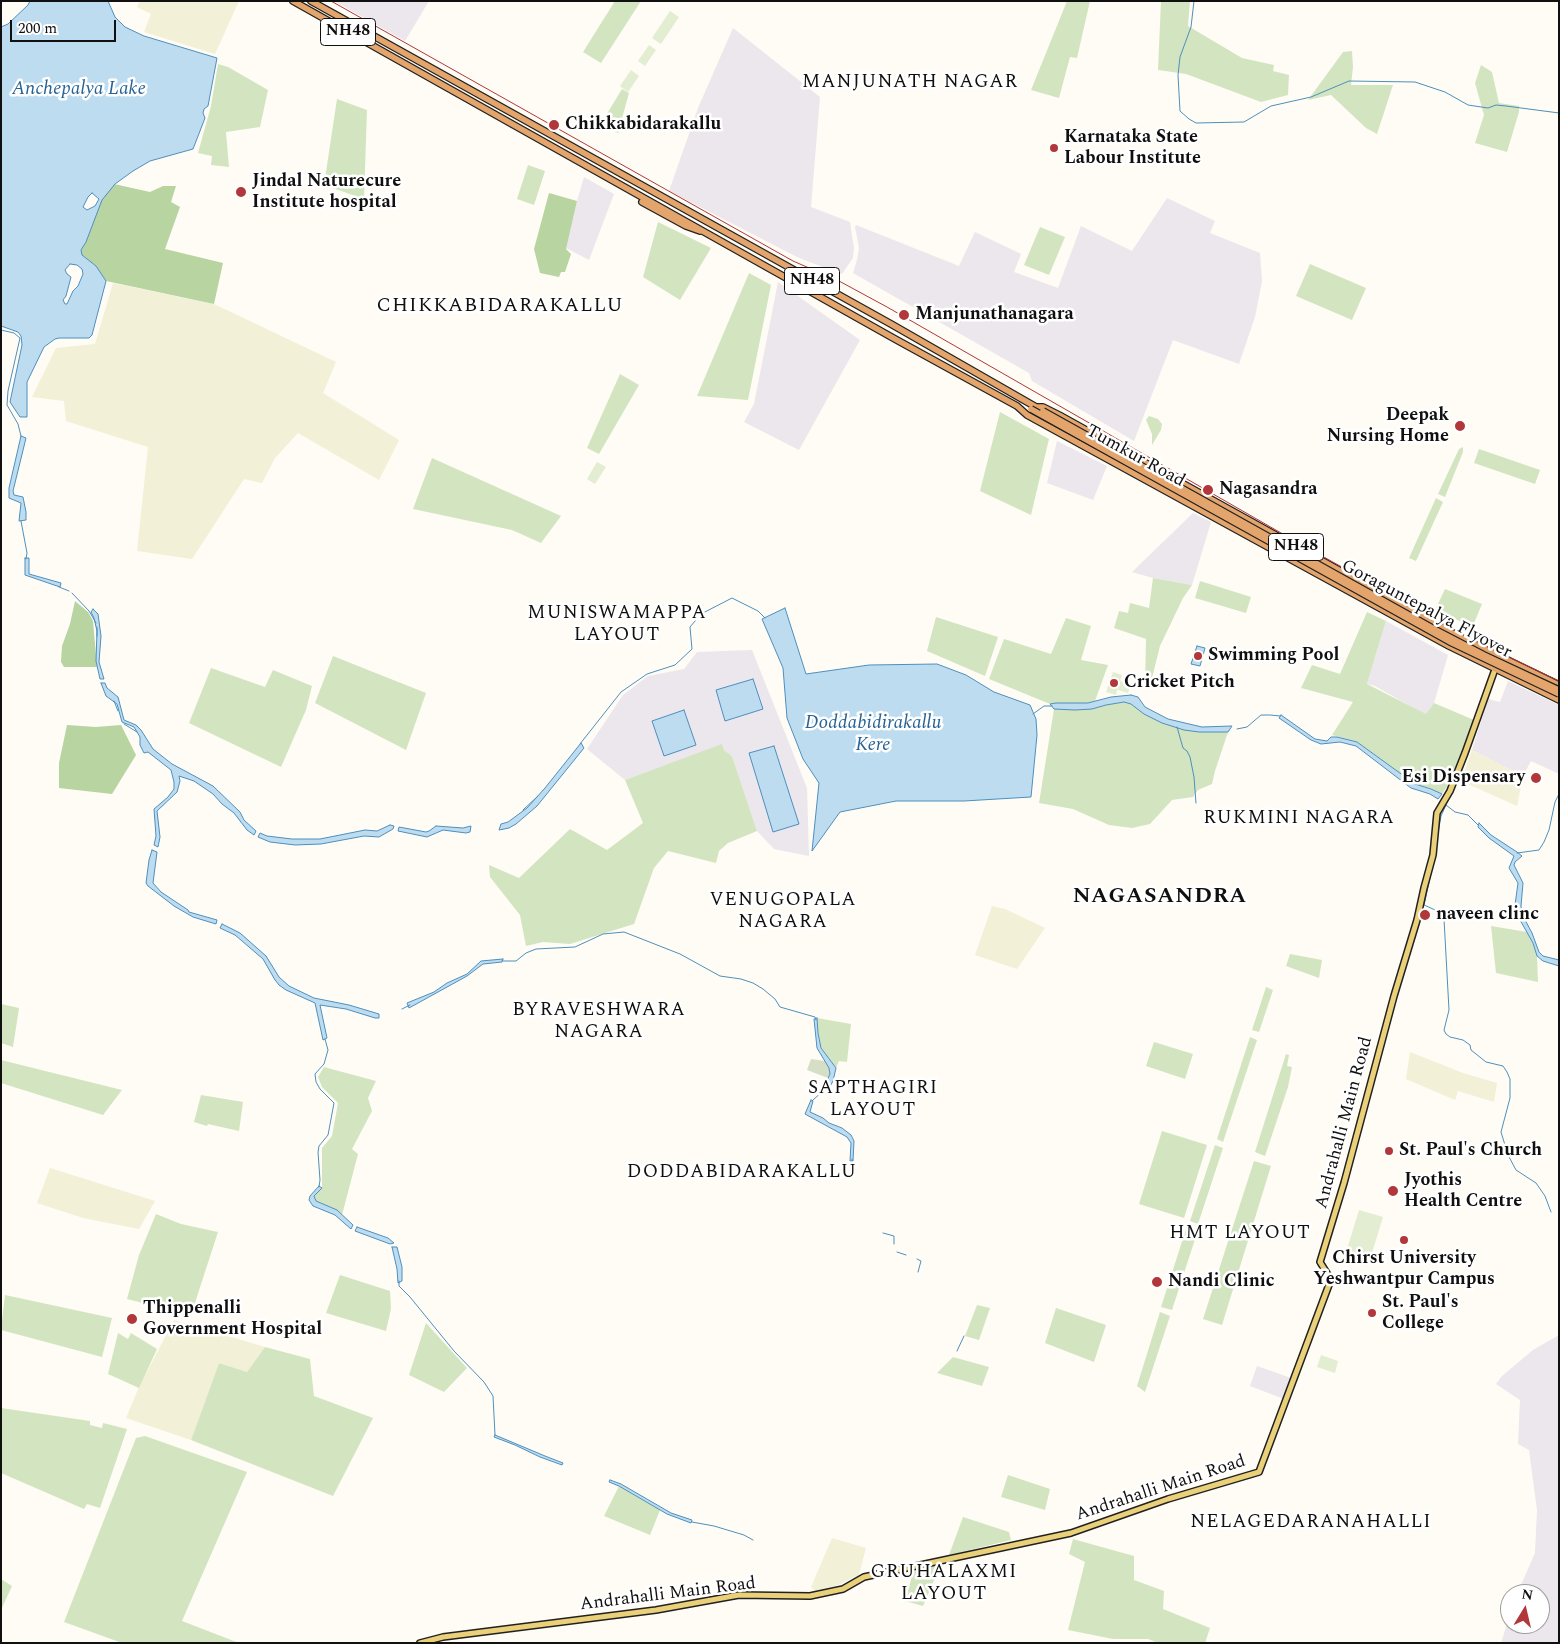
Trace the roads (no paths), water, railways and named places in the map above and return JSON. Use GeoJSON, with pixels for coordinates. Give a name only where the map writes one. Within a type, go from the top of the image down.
{"type":"FeatureCollection","features":[{"type":"Feature","properties":{"kind":"highway","name":"NH48"},"geometry":{"type":"LineString","coordinates":[[293,1],[1017,406]]}},
{"type":"Feature","properties":{"kind":"highway","name":"NH48"},"geometry":{"type":"LineString","coordinates":[[311,1],[891,324],[1033,408]]}},
{"type":"Feature","properties":{"kind":"highway"},"geometry":{"type":"LineString","coordinates":[[642,202],[686,226],[709,233]]}},
{"type":"Feature","properties":{"kind":"highway","name":"Goraguntepalya Flyover"},"geometry":{"type":"LineString","coordinates":[[1017,406],[1042,411],[1442,634],[1559,690]]}},
{"type":"Feature","properties":{"kind":"highway","name":"Tumkur Road"},"geometry":{"type":"LineString","coordinates":[[1017,406],[1027,415],[1374,605],[1445,646],[1559,700]]}},
{"type":"Feature","properties":{"kind":"highway","name":"Tumkur Road"},"geometry":{"type":"LineString","coordinates":[[1033,408],[1043,407],[1059,415],[1478,647],[1559,685]]}},
{"type":"Feature","properties":{"kind":"highway","name":"Goraguntepalya Flyover"},"geometry":{"type":"LineString","coordinates":[[1033,408],[1444,639],[1480,658],[1559,694]]}},
{"type":"Feature","properties":{"kind":"highway"},"geometry":{"type":"LineString","coordinates":[[1374,605],[1380,594]]}},
{"type":"Feature","properties":{"kind":"main road","name":"Andrahalli Main Road"},"geometry":{"type":"LineString","coordinates":[[420,1643],[443,1637],[656,1610],[739,1595],[817,1595],[843,1589],[864,1577],[1071,1533],[1168,1499],[1258,1473],[1330,1282],[1330,1278],[1320,1262],[1417,920],[1433,855],[1437,816],[1440,806],[1450,791],[1466,752],[1494,672]]}},
{"type":"Feature","properties":{"kind":"water","name":"Anchepalya Lake"},"geometry":{"type":"Polygon","coordinates":[[[30,1],[108,1],[115,17],[125,27],[144,36],[217,58],[208,106],[204,109],[203,113],[205,118],[193,149],[150,161],[115,184],[102,200],[86,242],[81,250],[82,255],[96,266],[106,281],[92,335],[89,338],[55,339],[44,347],[27,382],[27,417],[20,417],[10,402],[22,345],[21,336],[18,332],[1,326],[1,27],[8,24],[30,1]],[[92,193],[83,207],[87,210],[95,206],[99,199],[92,193]],[[70,264],[65,270],[71,277],[66,296],[63,300],[65,304],[67,304],[73,291],[78,286],[83,274],[82,269],[77,265],[70,264]]]}},
{"type":"Feature","properties":{"kind":"water"},"geometry":{"type":"Polygon","coordinates":[[[21,436],[26,438],[13,491],[14,495],[23,497],[26,520],[19,521],[21,503],[9,498],[9,488],[21,436]]]}},
{"type":"Feature","properties":{"kind":"water"},"geometry":{"type":"Polygon","coordinates":[[[25,558],[29,558],[29,574],[61,583],[60,587],[25,575],[25,558]]]}},
{"type":"Feature","properties":{"kind":"water","name":"Doddabidirakallu Kere"},"geometry":{"type":"Polygon","coordinates":[[[785,608],[806,674],[869,665],[937,664],[966,675],[994,692],[1030,705],[1036,719],[1037,735],[1031,797],[964,801],[896,801],[840,812],[812,851],[819,783],[803,759],[787,718],[783,668],[762,619],[785,608]]]}},
{"type":"Feature","properties":{"kind":"water"},"geometry":{"type":"Polygon","coordinates":[[[93,609],[98,614],[101,636],[99,662],[104,679],[100,679],[96,661],[97,631],[91,612],[93,609]]]}},
{"type":"Feature","properties":{"kind":"water","name":"Swimming Pool"},"geometry":{"type":"Polygon","coordinates":[[[1197,646],[1205,648],[1200,666],[1191,664],[1197,646]]]}},
{"type":"Feature","properties":{"kind":"water"},"geometry":{"type":"Polygon","coordinates":[[[753,679],[763,709],[725,721],[716,690],[753,679]]]}},
{"type":"Feature","properties":{"kind":"water"},"geometry":{"type":"Polygon","coordinates":[[[101,683],[105,683],[107,688],[118,697],[124,720],[136,725],[141,730],[153,749],[172,764],[213,786],[240,812],[244,820],[256,831],[254,835],[213,794],[194,781],[179,776],[180,781],[177,792],[157,811],[160,837],[158,847],[154,845],[156,836],[154,809],[174,789],[171,770],[148,752],[144,753],[140,745],[140,737],[134,727],[122,722],[117,704],[106,696],[101,683]]]}},
{"type":"Feature","properties":{"kind":"water"},"geometry":{"type":"Polygon","coordinates":[[[1131,695],[1138,697],[1145,707],[1168,719],[1202,727],[1232,726],[1228,732],[1184,730],[1162,723],[1144,714],[1131,704],[1124,702],[1092,709],[1075,710],[1054,709],[1050,704],[1088,703],[1111,697],[1131,695]]]}},
{"type":"Feature","properties":{"kind":"water"},"geometry":{"type":"Polygon","coordinates":[[[684,710],[696,745],[664,756],[652,721],[684,710]]]}},
{"type":"Feature","properties":{"kind":"water"},"geometry":{"type":"Polygon","coordinates":[[[1281,715],[1315,739],[1327,741],[1331,737],[1337,737],[1357,742],[1415,784],[1442,794],[1438,799],[1430,794],[1411,788],[1356,746],[1340,742],[1321,744],[1311,740],[1279,718],[1281,715]]]}},
{"type":"Feature","properties":{"kind":"water"},"geometry":{"type":"Polygon","coordinates":[[[581,743],[584,748],[537,806],[516,824],[499,830],[501,824],[508,822],[527,808],[581,743]]]}},
{"type":"Feature","properties":{"kind":"water"},"geometry":{"type":"Polygon","coordinates":[[[774,746],[799,824],[773,832],[749,753],[774,746]]]}},
{"type":"Feature","properties":{"kind":"water"},"geometry":{"type":"Polygon","coordinates":[[[1479,823],[1491,835],[1522,856],[1514,865],[1523,883],[1521,906],[1523,916],[1539,952],[1543,956],[1559,960],[1559,966],[1543,961],[1537,956],[1533,943],[1520,920],[1515,905],[1518,883],[1509,868],[1514,856],[1489,838],[1478,827],[1479,823]]]}},
{"type":"Feature","properties":{"kind":"water"},"geometry":{"type":"Polygon","coordinates":[[[390,825],[394,826],[393,829],[379,837],[364,836],[321,844],[295,845],[270,842],[258,837],[260,833],[267,836],[292,839],[320,839],[365,830],[377,831],[390,825]]]}},
{"type":"Feature","properties":{"kind":"water"},"geometry":{"type":"Polygon","coordinates":[[[436,826],[463,828],[471,826],[470,832],[466,833],[443,830],[427,837],[398,831],[399,827],[426,832],[436,826]]]}},
{"type":"Feature","properties":{"kind":"water"},"geometry":{"type":"Polygon","coordinates":[[[152,850],[157,852],[153,883],[161,892],[189,912],[217,920],[216,924],[193,917],[174,906],[148,886],[146,883],[152,850]]]}},
{"type":"Feature","properties":{"kind":"water"},"geometry":{"type":"Polygon","coordinates":[[[222,924],[240,933],[266,956],[279,977],[289,986],[314,998],[349,1005],[379,1014],[379,1018],[346,1009],[320,1005],[327,1038],[323,1040],[315,1003],[279,985],[263,959],[235,935],[220,928],[222,924]]]}},
{"type":"Feature","properties":{"kind":"water"},"geometry":{"type":"Polygon","coordinates":[[[503,959],[502,962],[483,964],[467,976],[409,1008],[407,1003],[434,992],[447,983],[467,974],[481,961],[503,959]]]}},
{"type":"Feature","properties":{"kind":"water"},"geometry":{"type":"Polygon","coordinates":[[[817,1018],[821,1048],[836,1068],[833,1081],[824,1094],[823,1089],[830,1074],[829,1068],[817,1048],[814,1019],[817,1018]]]}},
{"type":"Feature","properties":{"kind":"water"},"geometry":{"type":"Polygon","coordinates":[[[811,1100],[813,1101],[810,1112],[842,1128],[851,1135],[854,1141],[853,1161],[850,1161],[851,1143],[847,1137],[805,1114],[811,1100]]]}},
{"type":"Feature","properties":{"kind":"water"},"geometry":{"type":"Polygon","coordinates":[[[319,1186],[322,1188],[314,1196],[316,1201],[337,1210],[353,1225],[351,1229],[335,1215],[313,1206],[309,1200],[310,1196],[319,1186]]]}},
{"type":"Feature","properties":{"kind":"water"},"geometry":{"type":"Polygon","coordinates":[[[357,1227],[388,1238],[394,1243],[390,1244],[355,1231],[357,1227]]]}},
{"type":"Feature","properties":{"kind":"water"},"geometry":{"type":"Polygon","coordinates":[[[392,1247],[397,1247],[402,1267],[402,1281],[398,1283],[397,1269],[392,1247]]]}},
{"type":"Feature","properties":{"kind":"water"},"geometry":{"type":"Polygon","coordinates":[[[495,1435],[563,1463],[562,1465],[540,1457],[494,1437],[495,1435]]]}},
{"type":"Feature","properties":{"kind":"water"},"geometry":{"type":"Polygon","coordinates":[[[610,1480],[621,1484],[671,1513],[692,1520],[691,1523],[667,1514],[609,1482],[610,1480]]]}},
{"type":"Feature","properties":{"kind":"waterway"},"geometry":{"type":"LineString","coordinates":[[1194,1],[1191,27],[1180,57],[1178,75],[1180,111],[1196,123],[1244,122],[1271,106],[1311,97],[1349,81],[1415,82],[1445,92],[1468,105],[1488,108],[1496,105],[1559,113]]}},
{"type":"Feature","properties":{"kind":"waterway"},"geometry":{"type":"LineString","coordinates":[[1,330],[14,333],[20,338],[8,391],[7,405],[18,424],[21,436]]}},
{"type":"Feature","properties":{"kind":"waterway"},"geometry":{"type":"LineString","coordinates":[[21,521],[27,553],[26,559]]}},
{"type":"Feature","properties":{"kind":"waterway"},"geometry":{"type":"LineString","coordinates":[[59,587],[69,591]]}},
{"type":"Feature","properties":{"kind":"waterway"},"geometry":{"type":"LineString","coordinates":[[72,593],[89,611],[96,623]]}},
{"type":"Feature","properties":{"kind":"waterway"},"geometry":{"type":"LineString","coordinates":[[580,744],[621,692],[647,674],[675,665],[692,649],[690,627],[701,614],[732,598],[758,611],[765,618]]}},
{"type":"Feature","properties":{"kind":"waterway"},"geometry":{"type":"LineString","coordinates":[[97,627],[97,636]]}},
{"type":"Feature","properties":{"kind":"waterway"},"geometry":{"type":"LineString","coordinates":[[114,701],[118,711]]}},
{"type":"Feature","properties":{"kind":"waterway"},"geometry":{"type":"LineString","coordinates":[[1033,714],[1044,706],[1052,706]]}},
{"type":"Feature","properties":{"kind":"waterway"},"geometry":{"type":"LineString","coordinates":[[1237,729],[1247,727],[1261,715],[1280,716]]}},
{"type":"Feature","properties":{"kind":"waterway"},"geometry":{"type":"LineString","coordinates":[[124,724],[137,732]]}},
{"type":"Feature","properties":{"kind":"waterway"},"geometry":{"type":"LineString","coordinates":[[1177,727],[1183,748],[1190,757],[1196,803]]}},
{"type":"Feature","properties":{"kind":"waterway"},"geometry":{"type":"LineString","coordinates":[[1517,853],[1539,850],[1549,830],[1555,802],[1559,794]]}},
{"type":"Feature","properties":{"kind":"waterway"},"geometry":{"type":"LineString","coordinates":[[523,810],[538,796]]}},
{"type":"Feature","properties":{"kind":"waterway"},"geometry":{"type":"LineString","coordinates":[[1446,805],[1455,812],[1468,815],[1478,825]]}},
{"type":"Feature","properties":{"kind":"waterway"},"geometry":{"type":"LineString","coordinates":[[1437,838],[1441,816],[1446,805]]}},
{"type":"Feature","properties":{"kind":"waterway"},"geometry":{"type":"LineString","coordinates":[[1432,869],[1424,905],[1442,913],[1444,919],[1449,1010],[1444,1030],[1450,1037],[1463,1040],[1470,1045],[1471,1050],[1486,1062],[1503,1066],[1507,1072],[1510,1079],[1510,1098],[1501,1132],[1508,1155],[1516,1170],[1536,1183],[1545,1196],[1551,1212]]}},
{"type":"Feature","properties":{"kind":"waterway"},"geometry":{"type":"LineString","coordinates":[[502,961],[516,961],[526,953],[536,949],[575,947],[603,934],[624,932],[680,954],[720,976],[753,983],[775,999],[780,1007],[815,1017],[816,1020]]}},
{"type":"Feature","properties":{"kind":"waterway"},"geometry":{"type":"LineString","coordinates":[[402,1009],[410,1005]]}},
{"type":"Feature","properties":{"kind":"waterway"},"geometry":{"type":"LineString","coordinates":[[319,1187],[319,1146],[328,1135],[334,1103],[320,1089],[316,1082],[315,1074],[324,1064],[328,1050],[325,1039]]}},
{"type":"Feature","properties":{"kind":"waterway"},"geometry":{"type":"LineString","coordinates":[[812,1101],[824,1090]]}},
{"type":"Feature","properties":{"kind":"waterway"},"geometry":{"type":"LineString","coordinates":[[852,1159],[852,1168]]}},
{"type":"Feature","properties":{"kind":"waterway"},"geometry":{"type":"LineString","coordinates":[[883,1233],[894,1236],[894,1244]]}},
{"type":"Feature","properties":{"kind":"waterway"},"geometry":{"type":"LineString","coordinates":[[897,1252],[906,1255]]}},
{"type":"Feature","properties":{"kind":"waterway"},"geometry":{"type":"LineString","coordinates":[[917,1259],[921,1261],[918,1272]]}},
{"type":"Feature","properties":{"kind":"waterway"},"geometry":{"type":"LineString","coordinates":[[399,1281],[399,1286],[454,1351],[484,1382],[493,1396],[495,1435]]}},
{"type":"Feature","properties":{"kind":"waterway"},"geometry":{"type":"LineString","coordinates":[[957,1351],[964,1336]]}},
{"type":"Feature","properties":{"kind":"waterway"},"geometry":{"type":"LineString","coordinates":[[692,1522],[714,1526],[744,1535],[753,1540]]}},
{"type":"Feature","properties":{"kind":"railway"},"geometry":{"type":"LineString","coordinates":[[331,1],[793,261],[839,281],[887,307],[1295,541],[1475,641],[1559,681]]}},
{"type":"Feature","properties":{"kind":"place","name":"Chikkabidarakallu"},"geometry":{"type":"Point","coordinates":[554,125]}},
{"type":"Feature","properties":{"kind":"place","name":"Karnataka State Labour Institute"},"geometry":{"type":"Point","coordinates":[1054,148]}},
{"type":"Feature","properties":{"kind":"place","name":"Jindal Naturecure Institute hospital"},"geometry":{"type":"Point","coordinates":[241,192]}},
{"type":"Feature","properties":{"kind":"place","name":"Manjunathanagara"},"geometry":{"type":"Point","coordinates":[904,315]}},
{"type":"Feature","properties":{"kind":"place","name":"Deepak Nursing Home"},"geometry":{"type":"Point","coordinates":[1460,426]}},
{"type":"Feature","properties":{"kind":"place","name":"Nagasandra"},"geometry":{"type":"Point","coordinates":[1208,490]}},
{"type":"Feature","properties":{"kind":"place","name":"Swimming Pool"},"geometry":{"type":"Point","coordinates":[1198,656]}},
{"type":"Feature","properties":{"kind":"place","name":"Cricket Pitch"},"geometry":{"type":"Point","coordinates":[1114,683]}},
{"type":"Feature","properties":{"kind":"place","name":"Esi Dispensary"},"geometry":{"type":"Point","coordinates":[1536,778]}},
{"type":"Feature","properties":{"kind":"place","name":"naveen clinc"},"geometry":{"type":"Point","coordinates":[1425,915]}},
{"type":"Feature","properties":{"kind":"place","name":"St. Paul's Church"},"geometry":{"type":"Point","coordinates":[1389,1151]}},
{"type":"Feature","properties":{"kind":"place","name":"Jyothis Health Centre"},"geometry":{"type":"Point","coordinates":[1393,1191]}},
{"type":"Feature","properties":{"kind":"place","name":"Chirst University Yeshwantpur Campus"},"geometry":{"type":"Point","coordinates":[1404,1240]}},
{"type":"Feature","properties":{"kind":"place","name":"Nandi Clinic"},"geometry":{"type":"Point","coordinates":[1157,1282]}},
{"type":"Feature","properties":{"kind":"place","name":"St. Paul's College"},"geometry":{"type":"Point","coordinates":[1372,1313]}},
{"type":"Feature","properties":{"kind":"place","name":"Thippenalli Government Hospital"},"geometry":{"type":"Point","coordinates":[132,1319]}},
{"type":"Feature","properties":{"kind":"district","name":"MANJUNATH NAGAR"},"geometry":{"type":"Point","coordinates":[910,83]}},
{"type":"Feature","properties":{"kind":"district","name":"CHIKKABIDARAKALLU"},"geometry":{"type":"Point","coordinates":[500,307]}},
{"type":"Feature","properties":{"kind":"district","name":"MUNISWAMAPPA LAYOUT"},"geometry":{"type":"Point","coordinates":[617,625]}},
{"type":"Feature","properties":{"kind":"district","name":"RUKMINI NAGARA"},"geometry":{"type":"Point","coordinates":[1299,819]}},
{"type":"Feature","properties":{"kind":"district","name":"NAGASANDRA"},"geometry":{"type":"Point","coordinates":[1160,898]}},
{"type":"Feature","properties":{"kind":"district","name":"VENUGOPALA NAGARA"},"geometry":{"type":"Point","coordinates":[783,912]}},
{"type":"Feature","properties":{"kind":"district","name":"BYRAVESHWARA NAGARA"},"geometry":{"type":"Point","coordinates":[599,1022]}},
{"type":"Feature","properties":{"kind":"district","name":"SAPTHAGIRI LAYOUT"},"geometry":{"type":"Point","coordinates":[873,1100]}},
{"type":"Feature","properties":{"kind":"district","name":"DODDABIDARAKALLU"},"geometry":{"type":"Point","coordinates":[742,1173]}},
{"type":"Feature","properties":{"kind":"district","name":"HMT LAYOUT"},"geometry":{"type":"Point","coordinates":[1240,1234]}},
{"type":"Feature","properties":{"kind":"district","name":"NELAGEDARANAHALLI"},"geometry":{"type":"Point","coordinates":[1311,1523]}},
{"type":"Feature","properties":{"kind":"district","name":"GRUHALAXMI LAYOUT"},"geometry":{"type":"Point","coordinates":[944,1584]}}]}
